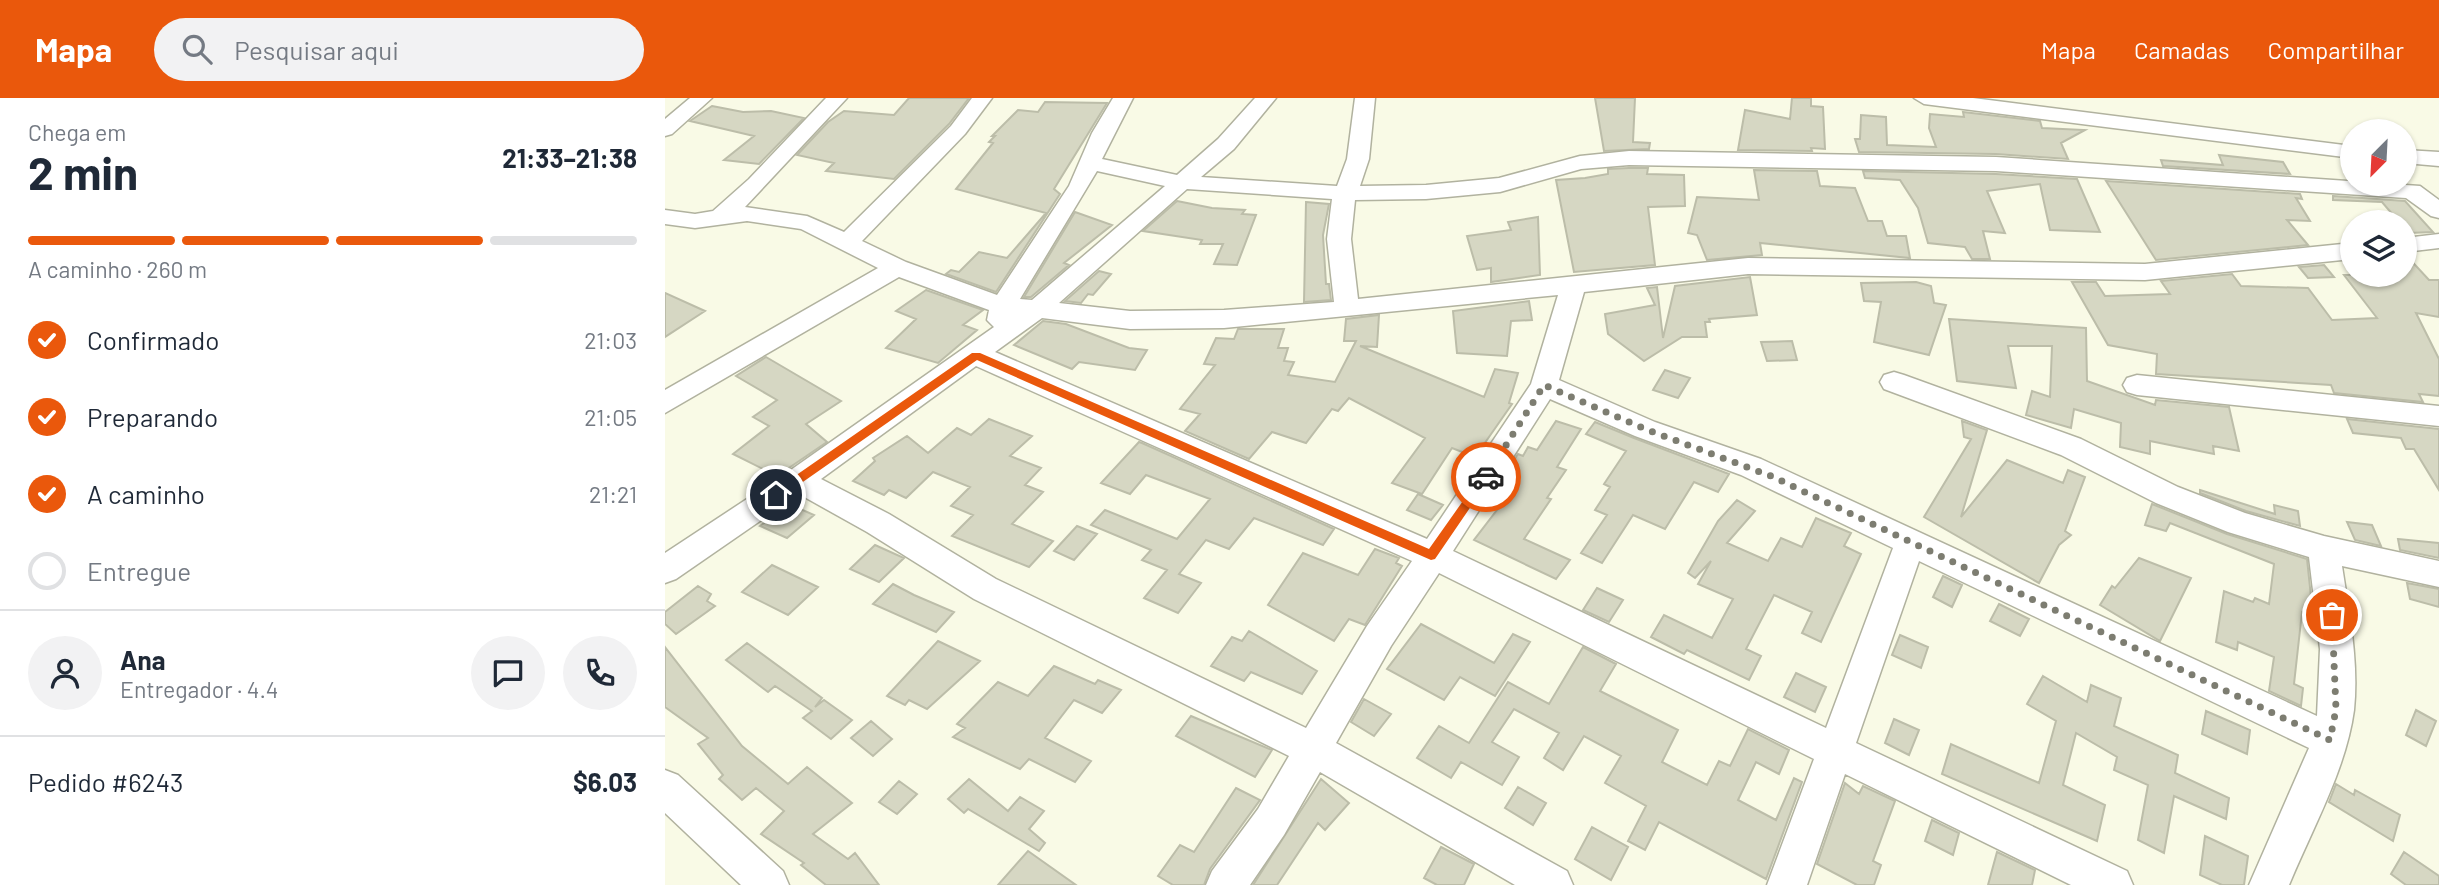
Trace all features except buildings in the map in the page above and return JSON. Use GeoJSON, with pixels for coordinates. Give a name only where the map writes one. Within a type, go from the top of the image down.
{"type":"FeatureCollection","features":[{"type":"Feature","properties":{"kind":"street"},"geometry":{"type":"LineString","coordinates":[[665,130],[702,98]]}},
{"type":"Feature","properties":{"kind":"street"},"geometry":{"type":"LineString","coordinates":[[721,217],[757,184],[837,98]]}},
{"type":"Feature","properties":{"kind":"street"},"geometry":{"type":"LineString","coordinates":[[848,242],[958,130],[982,98]]}},
{"type":"Feature","properties":{"kind":"street"},"geometry":{"type":"LineString","coordinates":[[986,348],[1003,304],[1080,186],[1123,98]]}},
{"type":"Feature","properties":{"kind":"street"},"geometry":{"type":"LineString","coordinates":[[665,570],[799,480],[1037,309],[1226,144],[1266,98]]}},
{"type":"Feature","properties":{"kind":"street"},"geometry":{"type":"LineString","coordinates":[[1347,309],[1339,239],[1345,193],[1358,159],[1365,98]]}},
{"type":"Feature","properties":{"kind":"street"},"geometry":{"type":"LineString","coordinates":[[1924,98],[2340,150]]}},
{"type":"Feature","properties":{"kind":"street"},"geometry":{"type":"LineString","coordinates":[[1089,163],[1180,182],[1260,190],[1345,193],[1426,192],[1500,186],[1580,163],[1629,158],[1996,163],[2340,189]]}},
{"type":"Feature","properties":{"kind":"street"},"geometry":{"type":"LineString","coordinates":[[2417,158],[2439,159]]}},
{"type":"Feature","properties":{"kind":"street"},"geometry":{"type":"LineString","coordinates":[[2417,194],[2439,211]]}},
{"type":"Feature","properties":{"kind":"street"},"geometry":{"type":"LineString","coordinates":[[665,217],[695,221],[747,214],[807,223],[897,268],[1003,304],[1130,320],[1224,319],[1347,309],[1748,266],[2145,272],[2340,252]]}},
{"type":"Feature","properties":{"kind":"street"},"geometry":{"type":"LineString","coordinates":[[665,239],[695,221]]}},
{"type":"Feature","properties":{"kind":"street"},"geometry":{"type":"LineString","coordinates":[[2417,245],[2437,244]]}},
{"type":"Feature","properties":{"kind":"street"},"geometry":{"type":"LineString","coordinates":[[665,403],[799,322],[897,268]]}},
{"type":"Feature","properties":{"kind":"street"},"geometry":{"type":"LineString","coordinates":[[1226,885],[1271,822],[1311,748],[1431,555],[1515,434],[1544,385],[1573,286]]}},
{"type":"Feature","properties":{"kind":"street"},"geometry":{"type":"LineString","coordinates":[[986,348],[1431,555],[2113,885]]}},
{"type":"Feature","properties":{"kind":"street"},"geometry":{"type":"LineString","coordinates":[[1894,382],[2071,447],[2167,495],[2239,523],[2324,549],[2439,574]]}},
{"type":"Feature","properties":{"kind":"street"},"geometry":{"type":"LineString","coordinates":[[1544,385],[1645,429],[1751,467],[1911,540],[2330,740]]}},
{"type":"Feature","properties":{"kind":"street"},"geometry":{"type":"LineString","coordinates":[[2137,386],[2439,416]]}},
{"type":"Feature","properties":{"kind":"street"},"geometry":{"type":"LineString","coordinates":[[799,480],[878,523],[932,559],[985,589],[1311,748],[1553,885]]}},
{"type":"Feature","properties":{"kind":"street"},"geometry":{"type":"LineString","coordinates":[[1787,885],[1911,540]]}},
{"type":"Feature","properties":{"kind":"street"},"geometry":{"type":"LineString","coordinates":[[2269,885],[2330,740],[2336,709],[2335,637],[2324,549]]}},
{"type":"Feature","properties":{"kind":"street"},"geometry":{"type":"LineString","coordinates":[[665,788],[769,885]]}},
{"type":"Feature","properties":{"kind":"way so far"},"geometry":{"type":"LineString","coordinates":[[1486,477],[1544,385],[1645,429],[1771,476],[2330,740],[2336,709],[2332,615]]}},
{"type":"Feature","properties":{"kind":"route"},"geometry":{"type":"LineString","coordinates":[[776,495],[976,355],[1431,555],[1486,477]]}}]}
